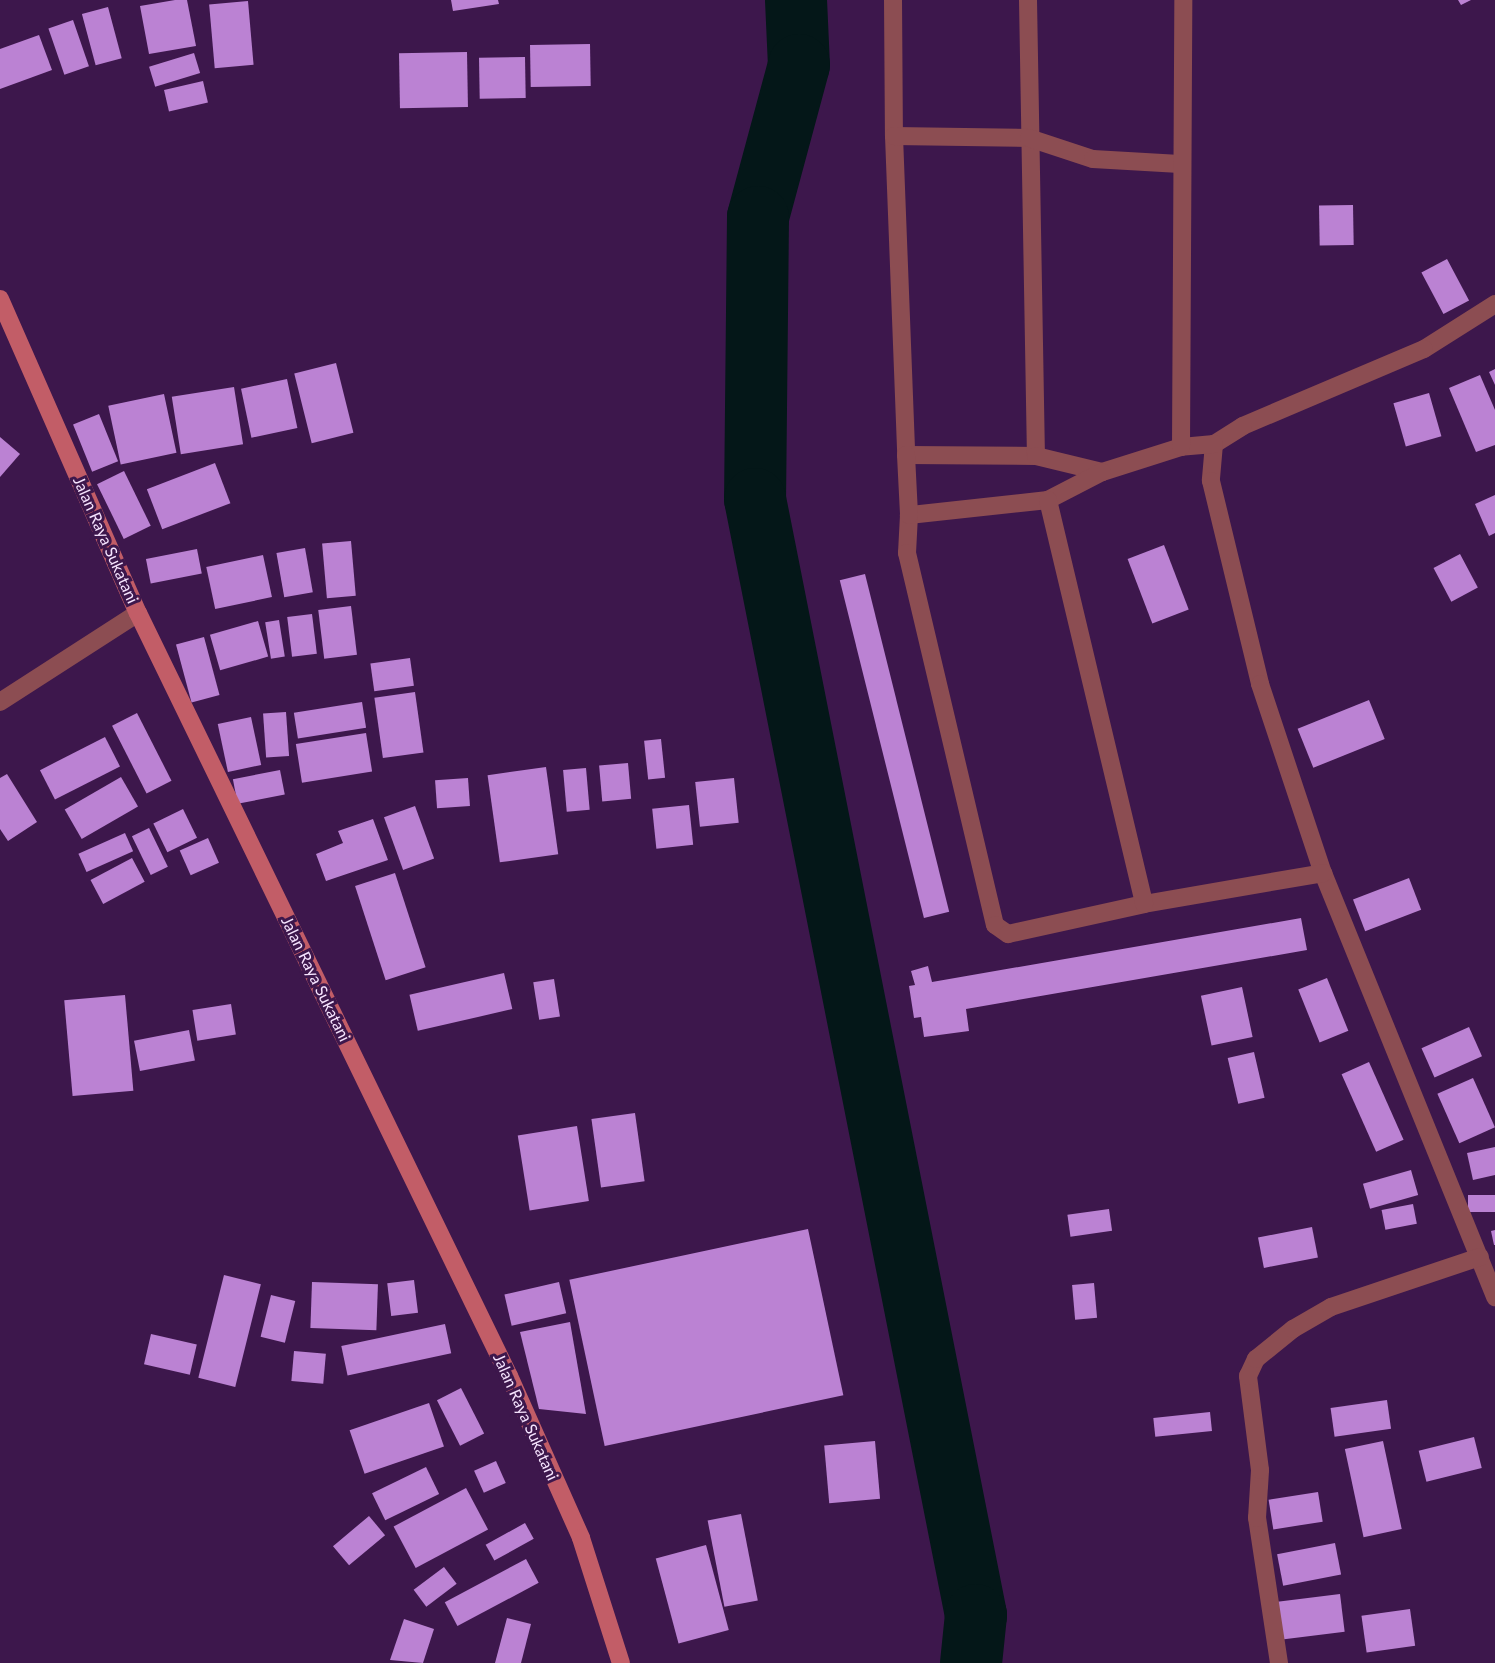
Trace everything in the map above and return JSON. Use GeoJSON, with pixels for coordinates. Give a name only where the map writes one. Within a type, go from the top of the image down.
{"type":"FeatureCollection","features":[{"type":"Feature","properties":{"kind":"main road","name":"Jalan Raya Sukatani"},"geometry":{"type":"LineString","coordinates":[[0,299],[138,613],[509,1376],[580,1538],[621,1663]]}},
{"type":"Feature","properties":{"kind":"street"},"geometry":{"type":"LineString","coordinates":[[893,0],[894,136],[909,515],[907,553],[995,925],[1008,934],[1144,904],[1323,873]]}},
{"type":"Feature","properties":{"kind":"street"},"geometry":{"type":"LineString","coordinates":[[1028,0],[1036,456]]}},
{"type":"Feature","properties":{"kind":"street"},"geometry":{"type":"LineString","coordinates":[[1181,447],[1180,164],[1183,0]]}},
{"type":"Feature","properties":{"kind":"street"},"geometry":{"type":"LineString","coordinates":[[894,136],[1029,138],[1093,159],[1180,164]]}},
{"type":"Feature","properties":{"kind":"street"},"geometry":{"type":"LineString","coordinates":[[909,515],[1048,500],[1102,472],[1181,447],[1214,444],[1243,426],[1424,349],[1495,304]]}},
{"type":"Feature","properties":{"kind":"street"},"geometry":{"type":"LineString","coordinates":[[1214,444],[1211,481],[1260,684],[1323,873],[1495,1297]]}},
{"type":"Feature","properties":{"kind":"street"},"geometry":{"type":"LineString","coordinates":[[906,455],[1036,456],[1102,472]]}},
{"type":"Feature","properties":{"kind":"street"},"geometry":{"type":"LineString","coordinates":[[1048,500],[1144,904]]}},
{"type":"Feature","properties":{"kind":"street"},"geometry":{"type":"LineString","coordinates":[[0,702],[138,613]]}},
{"type":"Feature","properties":{"kind":"street"},"geometry":{"type":"LineString","coordinates":[[1279,1663],[1257,1518],[1260,1470],[1248,1376],[1256,1359],[1293,1329],[1331,1307],[1480,1257]]}},
{"type":"Feature","properties":{"kind":"building"},"geometry":{"type":"Polygon","coordinates":[[[187,0],[196,46],[149,54],[140,6],[187,0]]]}},
{"type":"Feature","properties":{"kind":"building"},"geometry":{"type":"Polygon","coordinates":[[[451,0],[498,0],[499,4],[453,11],[451,0]]]}},
{"type":"Feature","properties":{"kind":"building"},"geometry":{"type":"Polygon","coordinates":[[[1458,0],[1471,0],[1461,5],[1458,0]]]}},
{"type":"Feature","properties":{"kind":"building"},"geometry":{"type":"Polygon","coordinates":[[[248,1],[254,65],[215,68],[209,4],[248,1]]]}},
{"type":"Feature","properties":{"kind":"building"},"geometry":{"type":"Polygon","coordinates":[[[108,7],[122,58],[96,65],[82,14],[108,7]]]}},
{"type":"Feature","properties":{"kind":"building"},"geometry":{"type":"Polygon","coordinates":[[[73,20],[89,66],[64,75],[48,28],[73,20]]]}},
{"type":"Feature","properties":{"kind":"building"},"geometry":{"type":"Polygon","coordinates":[[[39,35],[52,70],[0,89],[0,49],[39,35]]]}},
{"type":"Feature","properties":{"kind":"building"},"geometry":{"type":"Polygon","coordinates":[[[590,44],[591,86],[531,87],[530,45],[590,44]]]}},
{"type":"Feature","properties":{"kind":"building"},"geometry":{"type":"Polygon","coordinates":[[[467,52],[468,107],[400,108],[399,53],[467,52]]]}},
{"type":"Feature","properties":{"kind":"building"},"geometry":{"type":"Polygon","coordinates":[[[194,53],[200,73],[155,87],[149,67],[194,53]]]}},
{"type":"Feature","properties":{"kind":"building"},"geometry":{"type":"Polygon","coordinates":[[[525,57],[526,98],[480,99],[479,58],[525,57]]]}},
{"type":"Feature","properties":{"kind":"building"},"geometry":{"type":"Polygon","coordinates":[[[203,81],[208,102],[169,111],[164,90],[203,81]]]}},
{"type":"Feature","properties":{"kind":"building"},"geometry":{"type":"Polygon","coordinates":[[[1353,205],[1354,245],[1320,246],[1319,206],[1353,205]]]}},
{"type":"Feature","properties":{"kind":"building"},"geometry":{"type":"Polygon","coordinates":[[[1447,259],[1469,300],[1443,314],[1421,273],[1447,259]]]}},
{"type":"Feature","properties":{"kind":"building"},"geometry":{"type":"Polygon","coordinates":[[[336,363],[353,433],[312,443],[294,373],[336,363]]]}},
{"type":"Feature","properties":{"kind":"building"},"geometry":{"type":"Polygon","coordinates":[[[1495,369],[1495,385],[1489,372],[1495,369]]]}},
{"type":"Feature","properties":{"kind":"building"},"geometry":{"type":"Polygon","coordinates":[[[1480,375],[1495,410],[1495,445],[1476,452],[1449,388],[1480,375]]]}},
{"type":"Feature","properties":{"kind":"building"},"geometry":{"type":"Polygon","coordinates":[[[287,379],[297,428],[251,438],[241,389],[287,379]]]}},
{"type":"Feature","properties":{"kind":"building"},"geometry":{"type":"Polygon","coordinates":[[[234,387],[243,444],[181,454],[172,397],[234,387]]]}},
{"type":"Feature","properties":{"kind":"building"},"geometry":{"type":"Polygon","coordinates":[[[1429,393],[1441,436],[1406,446],[1393,403],[1429,393]]]}},
{"type":"Feature","properties":{"kind":"building"},"geometry":{"type":"Polygon","coordinates":[[[164,394],[176,453],[121,465],[108,406],[164,394]]]}},
{"type":"Feature","properties":{"kind":"building"},"geometry":{"type":"Polygon","coordinates":[[[99,414],[118,461],[92,472],[73,424],[99,414]]]}},
{"type":"Feature","properties":{"kind":"building"},"geometry":{"type":"Polygon","coordinates":[[[0,437],[20,454],[0,477],[0,437]]]}},
{"type":"Feature","properties":{"kind":"building"},"geometry":{"type":"Polygon","coordinates":[[[215,463],[230,503],[162,529],[147,489],[215,463]]]}},
{"type":"Feature","properties":{"kind":"building"},"geometry":{"type":"Polygon","coordinates":[[[124,471],[151,526],[124,539],[97,484],[124,471]]]}},
{"type":"Feature","properties":{"kind":"building"},"geometry":{"type":"Polygon","coordinates":[[[1495,495],[1495,533],[1489,536],[1475,504],[1495,495]]]}},
{"type":"Feature","properties":{"kind":"building"},"geometry":{"type":"Polygon","coordinates":[[[351,541],[356,596],[327,598],[322,544],[351,541]]]}},
{"type":"Feature","properties":{"kind":"building"},"geometry":{"type":"Polygon","coordinates":[[[1164,545],[1189,609],[1152,623],[1128,559],[1164,545]]]}},
{"type":"Feature","properties":{"kind":"building"},"geometry":{"type":"Polygon","coordinates":[[[305,548],[313,592],[284,597],[276,553],[305,548]]]}},
{"type":"Feature","properties":{"kind":"building"},"geometry":{"type":"Polygon","coordinates":[[[197,549],[202,574],[151,583],[146,559],[197,549]]]}},
{"type":"Feature","properties":{"kind":"building"},"geometry":{"type":"Polygon","coordinates":[[[1460,554],[1478,588],[1451,602],[1434,568],[1460,554]]]}},
{"type":"Feature","properties":{"kind":"building"},"geometry":{"type":"Polygon","coordinates":[[[263,555],[272,597],[215,609],[206,567],[263,555]]]}},
{"type":"Feature","properties":{"kind":"building"},"geometry":{"type":"Polygon","coordinates":[[[865,574],[949,912],[924,918],[840,580],[865,574]]]}},
{"type":"Feature","properties":{"kind":"building"},"geometry":{"type":"Polygon","coordinates":[[[351,606],[357,655],[324,659],[318,610],[351,606]]]}},
{"type":"Feature","properties":{"kind":"building"},"geometry":{"type":"Polygon","coordinates":[[[312,614],[317,654],[292,657],[287,617],[312,614]]]}},
{"type":"Feature","properties":{"kind":"building"},"geometry":{"type":"Polygon","coordinates":[[[279,620],[285,657],[271,659],[265,622],[279,620]]]}},
{"type":"Feature","properties":{"kind":"building"},"geometry":{"type":"Polygon","coordinates":[[[258,621],[268,657],[220,670],[210,635],[258,621]]]}},
{"type":"Feature","properties":{"kind":"building"},"geometry":{"type":"Polygon","coordinates":[[[204,637],[220,695],[192,702],[176,645],[204,637]]]}},
{"type":"Feature","properties":{"kind":"building"},"geometry":{"type":"Polygon","coordinates":[[[410,658],[414,686],[374,691],[370,664],[410,658]]]}},
{"type":"Feature","properties":{"kind":"building"},"geometry":{"type":"Polygon","coordinates":[[[415,692],[423,752],[383,758],[374,698],[415,692]]]}},
{"type":"Feature","properties":{"kind":"building"},"geometry":{"type":"Polygon","coordinates":[[[1369,700],[1385,739],[1313,768],[1298,729],[1369,700]]]}},
{"type":"Feature","properties":{"kind":"building"},"geometry":{"type":"Polygon","coordinates":[[[362,702],[366,728],[298,738],[294,713],[362,702]]]}},
{"type":"Feature","properties":{"kind":"building"},"geometry":{"type":"Polygon","coordinates":[[[286,712],[289,756],[266,757],[263,714],[286,712]]]}},
{"type":"Feature","properties":{"kind":"building"},"geometry":{"type":"Polygon","coordinates":[[[137,713],[172,781],[147,793],[112,726],[137,713]]]}},
{"type":"Feature","properties":{"kind":"building"},"geometry":{"type":"Polygon","coordinates":[[[251,717],[261,765],[228,772],[218,724],[251,717]]]}},
{"type":"Feature","properties":{"kind":"building"},"geometry":{"type":"Polygon","coordinates":[[[366,733],[372,772],[302,783],[296,744],[366,733]]]}},
{"type":"Feature","properties":{"kind":"building"},"geometry":{"type":"Polygon","coordinates":[[[105,737],[120,766],[55,800],[40,770],[105,737]]]}},
{"type":"Feature","properties":{"kind":"building"},"geometry":{"type":"Polygon","coordinates":[[[661,739],[665,778],[648,780],[644,741],[661,739]]]}},
{"type":"Feature","properties":{"kind":"building"},"geometry":{"type":"Polygon","coordinates":[[[628,763],[631,799],[602,801],[599,766],[628,763]]]}},
{"type":"Feature","properties":{"kind":"building"},"geometry":{"type":"Polygon","coordinates":[[[546,767],[558,854],[500,862],[488,775],[546,767]]]}},
{"type":"Feature","properties":{"kind":"building"},"geometry":{"type":"Polygon","coordinates":[[[586,768],[590,810],[567,812],[563,770],[586,768]]]}},
{"type":"Feature","properties":{"kind":"building"},"geometry":{"type":"Polygon","coordinates":[[[280,770],[285,795],[238,804],[233,779],[280,770]]]}},
{"type":"Feature","properties":{"kind":"building"},"geometry":{"type":"Polygon","coordinates":[[[7,774],[37,822],[8,841],[0,829],[0,778],[7,774]]]}},
{"type":"Feature","properties":{"kind":"building"},"geometry":{"type":"Polygon","coordinates":[[[121,777],[138,806],[82,839],[65,810],[121,777]]]}},
{"type":"Feature","properties":{"kind":"building"},"geometry":{"type":"Polygon","coordinates":[[[468,778],[470,806],[437,808],[435,780],[468,778]]]}},
{"type":"Feature","properties":{"kind":"building"},"geometry":{"type":"Polygon","coordinates":[[[734,778],[739,823],[700,827],[695,782],[734,778]]]}},
{"type":"Feature","properties":{"kind":"building"},"geometry":{"type":"Polygon","coordinates":[[[689,805],[693,845],[656,849],[652,809],[689,805]]]}},
{"type":"Feature","properties":{"kind":"building"},"geometry":{"type":"Polygon","coordinates":[[[415,806],[434,859],[403,870],[384,817],[415,806]]]}},
{"type":"Feature","properties":{"kind":"building"},"geometry":{"type":"Polygon","coordinates":[[[183,809],[197,838],[167,852],[153,823],[183,809]]]}},
{"type":"Feature","properties":{"kind":"building"},"geometry":{"type":"Polygon","coordinates":[[[373,819],[388,860],[326,881],[316,854],[343,843],[338,831],[373,819]]]}},
{"type":"Feature","properties":{"kind":"building"},"geometry":{"type":"Polygon","coordinates":[[[149,828],[168,867],[151,875],[132,836],[149,828]]]}},
{"type":"Feature","properties":{"kind":"building"},"geometry":{"type":"Polygon","coordinates":[[[125,833],[133,851],[87,872],[78,854],[125,833]]]}},
{"type":"Feature","properties":{"kind":"building"},"geometry":{"type":"Polygon","coordinates":[[[208,838],[219,863],[191,875],[180,851],[208,838]]]}},
{"type":"Feature","properties":{"kind":"building"},"geometry":{"type":"Polygon","coordinates":[[[132,858],[145,882],[103,904],[91,880],[132,858]]]}},
{"type":"Feature","properties":{"kind":"building"},"geometry":{"type":"Polygon","coordinates":[[[395,873],[426,967],[386,980],[355,886],[395,873]]]}},
{"type":"Feature","properties":{"kind":"building"},"geometry":{"type":"Polygon","coordinates":[[[1409,878],[1421,910],[1365,931],[1353,900],[1409,878]]]}},
{"type":"Feature","properties":{"kind":"building"},"geometry":{"type":"Polygon","coordinates":[[[1301,918],[1307,950],[966,1009],[969,1031],[924,1037],[921,1017],[914,1018],[909,986],[915,985],[911,971],[928,966],[932,982],[1301,918]]]}},
{"type":"Feature","properties":{"kind":"building"},"geometry":{"type":"Polygon","coordinates":[[[504,973],[512,1009],[418,1031],[409,995],[504,973]]]}},
{"type":"Feature","properties":{"kind":"building"},"geometry":{"type":"Polygon","coordinates":[[[1327,978],[1348,1031],[1320,1042],[1298,990],[1327,978]]]}},
{"type":"Feature","properties":{"kind":"building"},"geometry":{"type":"Polygon","coordinates":[[[554,979],[560,1017],[539,1020],[533,982],[554,979]]]}},
{"type":"Feature","properties":{"kind":"building"},"geometry":{"type":"Polygon","coordinates":[[[1242,987],[1253,1037],[1212,1046],[1201,996],[1242,987]]]}},
{"type":"Feature","properties":{"kind":"building"},"geometry":{"type":"Polygon","coordinates":[[[125,995],[133,1091],[73,1096],[64,1000],[125,995]]]}},
{"type":"Feature","properties":{"kind":"building"},"geometry":{"type":"Polygon","coordinates":[[[231,1004],[236,1035],[197,1041],[192,1010],[231,1004]]]}},
{"type":"Feature","properties":{"kind":"building"},"geometry":{"type":"Polygon","coordinates":[[[1469,1027],[1482,1056],[1435,1077],[1421,1048],[1469,1027]]]}},
{"type":"Feature","properties":{"kind":"building"},"geometry":{"type":"Polygon","coordinates":[[[189,1030],[195,1060],[140,1071],[134,1041],[189,1030]]]}},
{"type":"Feature","properties":{"kind":"building"},"geometry":{"type":"Polygon","coordinates":[[[1254,1052],[1265,1098],[1238,1104],[1228,1058],[1254,1052]]]}},
{"type":"Feature","properties":{"kind":"building"},"geometry":{"type":"Polygon","coordinates":[[[1369,1062],[1404,1140],[1376,1152],[1342,1074],[1369,1062]]]}},
{"type":"Feature","properties":{"kind":"building"},"geometry":{"type":"Polygon","coordinates":[[[1473,1078],[1495,1127],[1459,1143],[1437,1094],[1473,1078]]]}},
{"type":"Feature","properties":{"kind":"building"},"geometry":{"type":"Polygon","coordinates":[[[635,1113],[645,1181],[601,1187],[591,1119],[635,1113]]]}},
{"type":"Feature","properties":{"kind":"building"},"geometry":{"type":"Polygon","coordinates":[[[577,1126],[589,1201],[530,1210],[518,1135],[577,1126]]]}},
{"type":"Feature","properties":{"kind":"building"},"geometry":{"type":"Polygon","coordinates":[[[1495,1147],[1495,1175],[1473,1180],[1467,1153],[1495,1147]]]}},
{"type":"Feature","properties":{"kind":"building"},"geometry":{"type":"Polygon","coordinates":[[[1411,1170],[1418,1195],[1370,1209],[1363,1184],[1411,1170]]]}},
{"type":"Feature","properties":{"kind":"building"},"geometry":{"type":"Polygon","coordinates":[[[1468,1195],[1495,1195],[1495,1212],[1468,1212],[1468,1195]]]}},
{"type":"Feature","properties":{"kind":"building"},"geometry":{"type":"Polygon","coordinates":[[[1413,1204],[1417,1224],[1385,1230],[1382,1210],[1413,1204]]]}},
{"type":"Feature","properties":{"kind":"building"},"geometry":{"type":"Polygon","coordinates":[[[1109,1209],[1112,1231],[1070,1237],[1067,1215],[1109,1209]]]}},
{"type":"Feature","properties":{"kind":"building"},"geometry":{"type":"Polygon","coordinates":[[[1312,1227],[1318,1257],[1264,1268],[1258,1237],[1312,1227]]]}},
{"type":"Feature","properties":{"kind":"building"},"geometry":{"type":"Polygon","coordinates":[[[808,1229],[843,1395],[605,1446],[569,1280],[808,1229]]]}},
{"type":"Feature","properties":{"kind":"building"},"geometry":{"type":"Polygon","coordinates":[[[1495,1230],[1495,1245],[1494,1245],[1491,1231],[1495,1230]]]}},
{"type":"Feature","properties":{"kind":"building"},"geometry":{"type":"Polygon","coordinates":[[[224,1275],[261,1284],[235,1387],[198,1378],[224,1275]]]}},
{"type":"Feature","properties":{"kind":"building"},"geometry":{"type":"Polygon","coordinates":[[[414,1280],[418,1313],[391,1316],[387,1283],[414,1280]]]}},
{"type":"Feature","properties":{"kind":"building"},"geometry":{"type":"Polygon","coordinates":[[[312,1282],[378,1284],[376,1330],[310,1328],[312,1282]]]}},
{"type":"Feature","properties":{"kind":"building"},"geometry":{"type":"Polygon","coordinates":[[[559,1282],[566,1313],[512,1326],[504,1295],[559,1282]]]}},
{"type":"Feature","properties":{"kind":"building"},"geometry":{"type":"Polygon","coordinates":[[[1094,1283],[1097,1318],[1075,1320],[1072,1285],[1094,1283]]]}},
{"type":"Feature","properties":{"kind":"building"},"geometry":{"type":"Polygon","coordinates":[[[271,1295],[295,1301],[285,1343],[261,1337],[271,1295]]]}},
{"type":"Feature","properties":{"kind":"building"},"geometry":{"type":"Polygon","coordinates":[[[570,1322],[586,1414],[539,1409],[520,1332],[570,1322]]]}},
{"type":"Feature","properties":{"kind":"building"},"geometry":{"type":"Polygon","coordinates":[[[445,1324],[451,1353],[348,1375],[341,1346],[445,1324]]]}},
{"type":"Feature","properties":{"kind":"building"},"geometry":{"type":"Polygon","coordinates":[[[151,1334],[197,1345],[190,1375],[144,1364],[151,1334]]]}},
{"type":"Feature","properties":{"kind":"building"},"geometry":{"type":"Polygon","coordinates":[[[294,1351],[326,1354],[323,1384],[291,1381],[294,1351]]]}},
{"type":"Feature","properties":{"kind":"building"},"geometry":{"type":"Polygon","coordinates":[[[461,1388],[484,1433],[460,1446],[437,1400],[461,1388]]]}},
{"type":"Feature","properties":{"kind":"building"},"geometry":{"type":"Polygon","coordinates":[[[1387,1400],[1391,1429],[1335,1437],[1331,1408],[1387,1400]]]}},
{"type":"Feature","properties":{"kind":"building"},"geometry":{"type":"Polygon","coordinates":[[[429,1403],[444,1446],[365,1474],[350,1430],[429,1403]]]}},
{"type":"Feature","properties":{"kind":"building"},"geometry":{"type":"Polygon","coordinates":[[[1210,1412],[1212,1431],[1155,1437],[1153,1418],[1210,1412]]]}},
{"type":"Feature","properties":{"kind":"building"},"geometry":{"type":"Polygon","coordinates":[[[1474,1437],[1482,1468],[1426,1482],[1419,1451],[1474,1437]]]}},
{"type":"Feature","properties":{"kind":"building"},"geometry":{"type":"Polygon","coordinates":[[[875,1441],[880,1499],[829,1503],[824,1445],[875,1441]]]}},
{"type":"Feature","properties":{"kind":"building"},"geometry":{"type":"Polygon","coordinates":[[[1383,1441],[1402,1529],[1364,1537],[1345,1449],[1383,1441]]]}},
{"type":"Feature","properties":{"kind":"building"},"geometry":{"type":"Polygon","coordinates":[[[496,1461],[506,1483],[484,1493],[474,1471],[496,1461]]]}},
{"type":"Feature","properties":{"kind":"building"},"geometry":{"type":"Polygon","coordinates":[[[426,1467],[439,1494],[385,1520],[372,1493],[426,1467]]]}},
{"type":"Feature","properties":{"kind":"building"},"geometry":{"type":"Polygon","coordinates":[[[466,1488],[488,1529],[416,1568],[394,1526],[466,1488]]]}},
{"type":"Feature","properties":{"kind":"building"},"geometry":{"type":"Polygon","coordinates":[[[1318,1492],[1323,1522],[1273,1529],[1269,1500],[1318,1492]]]}},
{"type":"Feature","properties":{"kind":"building"},"geometry":{"type":"Polygon","coordinates":[[[741,1514],[758,1600],[724,1607],[708,1520],[741,1514]]]}},
{"type":"Feature","properties":{"kind":"building"},"geometry":{"type":"Polygon","coordinates":[[[369,1516],[385,1535],[349,1565],[333,1546],[369,1516]]]}},
{"type":"Feature","properties":{"kind":"building"},"geometry":{"type":"Polygon","coordinates":[[[525,1523],[534,1539],[494,1561],[486,1545],[525,1523]]]}},
{"type":"Feature","properties":{"kind":"building"},"geometry":{"type":"Polygon","coordinates":[[[1335,1543],[1341,1574],[1283,1586],[1277,1554],[1335,1543]]]}},
{"type":"Feature","properties":{"kind":"building"},"geometry":{"type":"Polygon","coordinates":[[[706,1545],[729,1630],[679,1643],[656,1558],[706,1545]]]}},
{"type":"Feature","properties":{"kind":"building"},"geometry":{"type":"Polygon","coordinates":[[[526,1559],[539,1583],[457,1626],[445,1602],[526,1559]]]}},
{"type":"Feature","properties":{"kind":"building"},"geometry":{"type":"Polygon","coordinates":[[[444,1567],[457,1584],[426,1607],[414,1590],[444,1567]]]}},
{"type":"Feature","properties":{"kind":"building"},"geometry":{"type":"Polygon","coordinates":[[[1340,1594],[1345,1632],[1278,1640],[1273,1602],[1340,1594]]]}},
{"type":"Feature","properties":{"kind":"building"},"geometry":{"type":"Polygon","coordinates":[[[1410,1609],[1415,1646],[1367,1652],[1361,1616],[1410,1609]]]}},
{"type":"Feature","properties":{"kind":"building"},"geometry":{"type":"Polygon","coordinates":[[[507,1618],[531,1624],[521,1663],[495,1663],[507,1618]]]}},
{"type":"Feature","properties":{"kind":"building"},"geometry":{"type":"Polygon","coordinates":[[[404,1619],[434,1629],[423,1663],[390,1660],[404,1619]]]}},
{"type":"Feature","properties":{"kind":"waterway"},"geometry":{"type":"LineString","coordinates":[[796,0],[799,65],[758,217],[755,499],[976,1615],[971,1663]]}}]}
